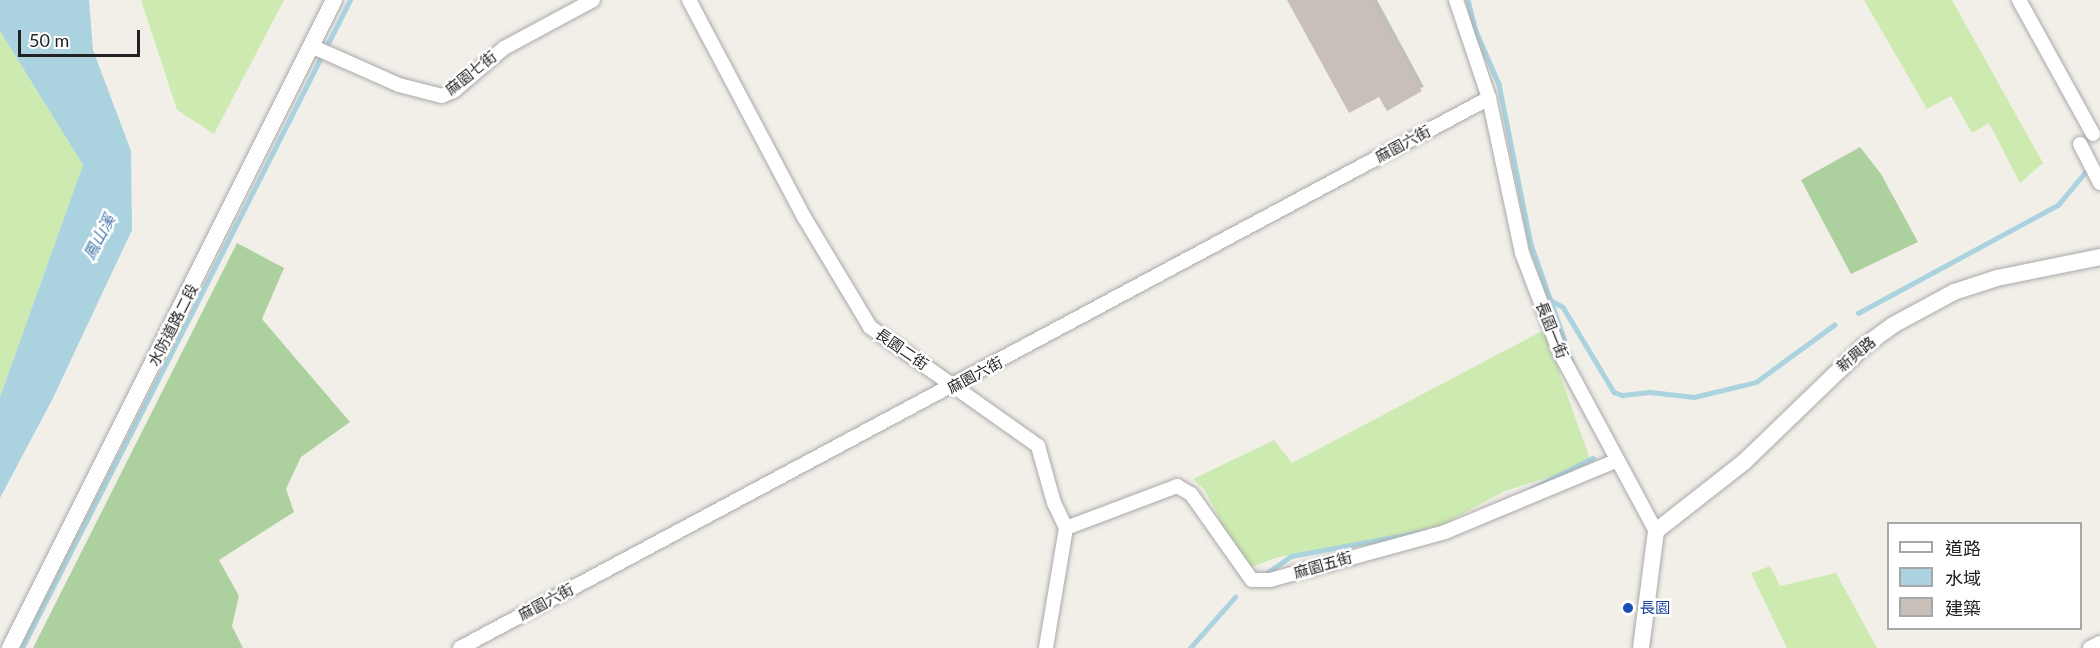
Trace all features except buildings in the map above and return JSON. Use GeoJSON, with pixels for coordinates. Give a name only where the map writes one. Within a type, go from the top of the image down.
{"type":"FeatureCollection","features":[{"type":"Feature","properties":{"kind":"street","name":"水防道路二段"},"geometry":{"type":"LineString","coordinates":[[10,648],[334,0]]}},
{"type":"Feature","properties":{"kind":"street","name":"麻園七街"},"geometry":{"type":"LineString","coordinates":[[311,46],[399,85],[442,96],[455,90],[504,48],[593,0]]}},
{"type":"Feature","properties":{"kind":"street","name":"長園二街"},"geometry":{"type":"LineString","coordinates":[[689,0],[804,217],[870,327],[1038,446],[1054,503],[1066,528]]}},
{"type":"Feature","properties":{"kind":"street","name":"長園一街"},"geometry":{"type":"LineString","coordinates":[[1456,0],[1489,98],[1522,253],[1560,353],[1656,531]]}},
{"type":"Feature","properties":{"kind":"street"},"geometry":{"type":"LineString","coordinates":[[2019,0],[2093,134]]}},
{"type":"Feature","properties":{"kind":"street","name":"麻園六街"},"geometry":{"type":"LineString","coordinates":[[460,648],[955,386],[1489,98]]}},
{"type":"Feature","properties":{"kind":"street"},"geometry":{"type":"LineString","coordinates":[[2080,144],[2100,183]]}},
{"type":"Feature","properties":{"kind":"street","name":"新興路"},"geometry":{"type":"LineString","coordinates":[[1656,531],[1744,462],[1836,371],[1893,325],[1954,292],[1996,278],[2100,257]]}},
{"type":"Feature","properties":{"kind":"street","name":"麻園五街"},"geometry":{"type":"LineString","coordinates":[[1066,528],[1177,486],[1191,494],[1252,580],[1270,580],[1445,532],[1618,460]]}},
{"type":"Feature","properties":{"kind":"street"},"geometry":{"type":"LineString","coordinates":[[1046,648],[1066,528]]}},
{"type":"Feature","properties":{"kind":"street"},"geometry":{"type":"LineString","coordinates":[[1641,648],[1656,531]]}},
{"type":"Feature","properties":{"kind":"street"},"geometry":{"type":"LineString","coordinates":[[2090,648],[2100,643]]}},
{"type":"Feature","properties":{"kind":"green space"},"geometry":{"type":"Polygon","coordinates":[[[141,0],[284,0],[214,134],[177,110],[141,0]]]}},
{"type":"Feature","properties":{"kind":"green space"},"geometry":{"type":"Polygon","coordinates":[[[1864,0],[1952,0],[2043,163],[2020,183],[1989,123],[1972,133],[1951,96],[1927,109],[1864,0]]]}},
{"type":"Feature","properties":{"kind":"green space"},"geometry":{"type":"Polygon","coordinates":[[[0,31],[83,165],[0,397],[0,31]]]}},
{"type":"Feature","properties":{"kind":"green space"},"geometry":{"type":"Polygon","coordinates":[[[1860,147],[1881,174],[1918,242],[1851,274],[1801,180],[1860,147]]]}},
{"type":"Feature","properties":{"kind":"green space"},"geometry":{"type":"Polygon","coordinates":[[[237,243],[284,268],[262,319],[350,422],[301,457],[286,489],[294,512],[219,560],[239,596],[232,626],[243,648],[33,648],[237,243]]]}},
{"type":"Feature","properties":{"kind":"green space"},"geometry":{"type":"Polygon","coordinates":[[[1544,330],[1589,456],[1588,465],[1505,491],[1437,527],[1275,558],[1246,569],[1204,489],[1193,479],[1274,440],[1292,463],[1544,330]]]}},
{"type":"Feature","properties":{"kind":"green space"},"geometry":{"type":"Polygon","coordinates":[[[1770,566],[1780,586],[1836,573],[1877,648],[1787,648],[1751,573],[1770,566]]]}},
{"type":"Feature","properties":{"kind":"water","name":"鳳山溪"},"geometry":{"type":"Polygon","coordinates":[[[0,0],[89,0],[93,50],[131,151],[132,230],[53,398],[0,498],[0,397],[83,165],[0,31],[0,0]]]}},
{"type":"Feature","properties":{"kind":"waterway"},"geometry":{"type":"LineString","coordinates":[[22,648],[350,0]]}},
{"type":"Feature","properties":{"kind":"waterway"},"geometry":{"type":"LineString","coordinates":[[1468,0],[1475,29],[1499,84],[1531,244],[1572,362]]}},
{"type":"Feature","properties":{"kind":"waterway"},"geometry":{"type":"LineString","coordinates":[[1858,313],[2058,205],[2087,170]]}},
{"type":"Feature","properties":{"kind":"waterway"},"geometry":{"type":"LineString","coordinates":[[1549,299],[1563,307],[1614,392],[1622,395],[1650,392],[1694,397],[1756,382],[1834,325]]}},
{"type":"Feature","properties":{"kind":"waterway"},"geometry":{"type":"LineString","coordinates":[[1531,489],[1593,458]]}},
{"type":"Feature","properties":{"kind":"waterway"},"geometry":{"type":"LineString","coordinates":[[1264,575],[1291,556],[1426,531]]}},
{"type":"Feature","properties":{"kind":"waterway"},"geometry":{"type":"LineString","coordinates":[[1190,648],[1235,597]]}},
{"type":"Feature","properties":{"kind":"place","name":"長園"},"geometry":{"type":"Point","coordinates":[1628,608]}}]}
